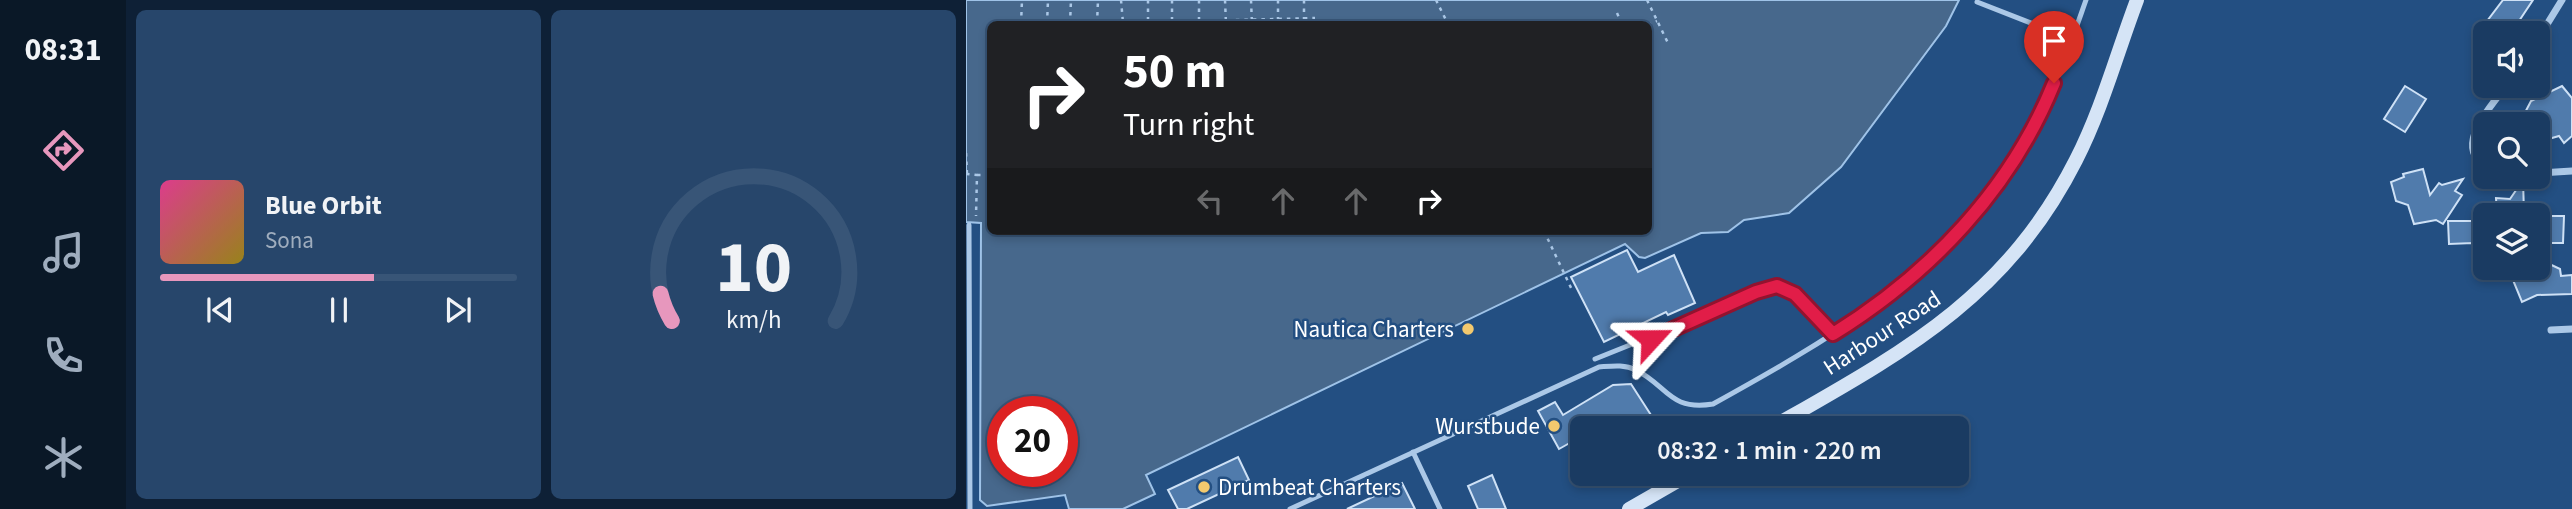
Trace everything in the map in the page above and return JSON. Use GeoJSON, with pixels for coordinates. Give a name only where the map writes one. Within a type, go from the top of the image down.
{"type":"FeatureCollection","features":[{"type":"Feature","properties":{"kind":"street","name":"Harbour Road"},"geometry":{"type":"LineString","coordinates":[[1791,416],[1900,353],[1960,309],[2006,265],[2039,222],[2077,158],[2137,0]]}},
{"type":"Feature","properties":{"kind":"street"},"geometry":{"type":"LineString","coordinates":[[2549,21],[2562,0]]}},
{"type":"Feature","properties":{"kind":"street"},"geometry":{"type":"LineString","coordinates":[[2550,173],[2572,172]]}},
{"type":"Feature","properties":{"kind":"street"},"geometry":{"type":"LineString","coordinates":[[2551,330],[2572,329]]}},
{"type":"Feature","properties":{"kind":"street"},"geometry":{"type":"LineString","coordinates":[[1629,509],[1669,486]]}},
{"type":"Feature","properties":{"kind":"lane"},"geometry":{"type":"LineString","coordinates":[[1290,509],[1599,367],[1628,367],[1638,371],[1669,398],[1701,406],[1713,404],[1833,334],[1906,282],[1981,206],[2008,172],[2044,108],[2086,0]]}},
{"type":"Feature","properties":{"kind":"lane"},"geometry":{"type":"LineString","coordinates":[[1977,2],[2072,39]]}},
{"type":"Feature","properties":{"kind":"lane"},"geometry":{"type":"LineString","coordinates":[[969,225],[970,509]]}},
{"type":"Feature","properties":{"kind":"lane"},"geometry":{"type":"LineString","coordinates":[[1595,359],[1777,286],[1795,294],[1833,334]]}},
{"type":"Feature","properties":{"kind":"lane"},"geometry":{"type":"LineString","coordinates":[[1413,452],[1440,509]]}},
{"type":"Feature","properties":{"kind":"path"},"geometry":{"type":"LineString","coordinates":[[1021,21],[1022,0]]}},
{"type":"Feature","properties":{"kind":"path"},"geometry":{"type":"LineString","coordinates":[[1047,21],[1048,0]]}},
{"type":"Feature","properties":{"kind":"path"},"geometry":{"type":"LineString","coordinates":[[1070,21],[1071,0]]}},
{"type":"Feature","properties":{"kind":"path"},"geometry":{"type":"LineString","coordinates":[[1097,0],[1097,21]]}},
{"type":"Feature","properties":{"kind":"path"},"geometry":{"type":"LineString","coordinates":[[1121,0],[1123,21]]}},
{"type":"Feature","properties":{"kind":"path"},"geometry":{"type":"LineString","coordinates":[[1148,0],[1148,21]]}},
{"type":"Feature","properties":{"kind":"path"},"geometry":{"type":"LineString","coordinates":[[1172,0],[1172,21]]}},
{"type":"Feature","properties":{"kind":"path"},"geometry":{"type":"LineString","coordinates":[[1199,0],[1199,21]]}},
{"type":"Feature","properties":{"kind":"path"},"geometry":{"type":"LineString","coordinates":[[1225,0],[1226,21]]}},
{"type":"Feature","properties":{"kind":"path"},"geometry":{"type":"LineString","coordinates":[[1251,0],[1252,21]]}},
{"type":"Feature","properties":{"kind":"path"},"geometry":{"type":"LineString","coordinates":[[1278,0],[1278,21]]}},
{"type":"Feature","properties":{"kind":"path"},"geometry":{"type":"LineString","coordinates":[[1304,0],[1304,19]]}},
{"type":"Feature","properties":{"kind":"path"},"geometry":{"type":"LineString","coordinates":[[1436,0],[1446,21]]}},
{"type":"Feature","properties":{"kind":"path"},"geometry":{"type":"LineString","coordinates":[[1647,0],[1668,43]]}},
{"type":"Feature","properties":{"kind":"path"},"geometry":{"type":"LineString","coordinates":[[1617,13],[1621,21]]}},
{"type":"Feature","properties":{"kind":"path"},"geometry":{"type":"LineString","coordinates":[[1232,21],[1315,18]]}},
{"type":"Feature","properties":{"kind":"path"},"geometry":{"type":"LineString","coordinates":[[1652,23],[1657,21]]}},
{"type":"Feature","properties":{"kind":"path"},"geometry":{"type":"LineString","coordinates":[[966,153],[967,174],[987,175]]}},
{"type":"Feature","properties":{"kind":"path"},"geometry":{"type":"LineString","coordinates":[[976,216],[978,175]]}},
{"type":"Feature","properties":{"kind":"path"},"geometry":{"type":"LineString","coordinates":[[1546,235],[1573,292]]}},
{"type":"Feature","properties":{"kind":"water"},"geometry":{"type":"Polygon","coordinates":[[[966,0],[1959,0],[1946,26],[1841,167],[1789,213],[1744,220],[1728,232],[1701,233],[1645,258],[1639,257],[1625,244],[1146,475],[1155,494],[1123,509],[1069,509],[1065,495],[987,506],[980,500],[981,223],[966,222],[966,0]]]}},
{"type":"Feature","properties":{"kind":"building"},"geometry":{"type":"Polygon","coordinates":[[[2503,0],[2533,0],[2519,21],[2487,21],[2503,0]]]}},
{"type":"Feature","properties":{"kind":"building"},"geometry":{"type":"Polygon","coordinates":[[[2405,86],[2426,99],[2405,132],[2384,119],[2405,86]]]}},
{"type":"Feature","properties":{"kind":"building"},"geometry":{"type":"Polygon","coordinates":[[[2562,86],[2572,98],[2572,136],[2564,143],[2559,136],[2550,139],[2550,112],[2525,112],[2531,101],[2550,98],[2550,92],[2562,86]]]}},
{"type":"Feature","properties":{"kind":"building"},"geometry":{"type":"Polygon","coordinates":[[[2423,169],[2430,195],[2439,183],[2442,185],[2463,179],[2455,191],[2462,195],[2443,224],[2436,220],[2414,224],[2408,205],[2396,201],[2391,182],[2404,177],[2403,174],[2423,169]]]}},
{"type":"Feature","properties":{"kind":"building"},"geometry":{"type":"Polygon","coordinates":[[[2517,189],[2523,189],[2524,203],[2496,203],[2496,198],[2510,199],[2517,189]]]}},
{"type":"Feature","properties":{"kind":"building"},"geometry":{"type":"Polygon","coordinates":[[[2550,216],[2564,216],[2563,243],[2550,243],[2550,216]]]}},
{"type":"Feature","properties":{"kind":"building"},"geometry":{"type":"Polygon","coordinates":[[[2448,221],[2473,221],[2473,243],[2449,244],[2448,221]]]}},
{"type":"Feature","properties":{"kind":"building"},"geometry":{"type":"Polygon","coordinates":[[[1627,250],[1638,272],[1674,255],[1695,303],[1668,315],[1666,312],[1604,342],[1571,277],[1627,250]]]}},
{"type":"Feature","properties":{"kind":"building"},"geometry":{"type":"Polygon","coordinates":[[[2550,264],[2560,269],[2561,276],[2572,275],[2572,294],[2537,295],[2522,302],[2513,280],[2550,280],[2550,264]]]}},
{"type":"Feature","properties":{"kind":"building"},"geometry":{"type":"Polygon","coordinates":[[[1631,384],[1652,416],[1570,416],[1570,443],[1559,449],[1538,411],[1555,402],[1563,415],[1613,385],[1631,384]]]}},
{"type":"Feature","properties":{"kind":"building"},"geometry":{"type":"Polygon","coordinates":[[[1238,457],[1249,480],[1187,509],[1178,509],[1168,490],[1238,457]]]}},
{"type":"Feature","properties":{"kind":"building"},"geometry":{"type":"Polygon","coordinates":[[[1492,475],[1506,509],[1478,509],[1468,486],[1492,475]]]}},
{"type":"Feature","properties":{"kind":"building"},"geometry":{"type":"Polygon","coordinates":[[[1402,483],[1415,509],[1347,509],[1402,483]]]}},
{"type":"Feature","properties":{"kind":"place","name":"Nautica Charters"},"geometry":{"type":"Point","coordinates":[1468,329]}},
{"type":"Feature","properties":{"kind":"place","name":"Wurstbude"},"geometry":{"type":"Point","coordinates":[1554,426]}},
{"type":"Feature","properties":{"kind":"place","name":"Drumbeat Charters"},"geometry":{"type":"Point","coordinates":[1204,487]}},
{"type":"Feature","properties":{"kind":"route"},"geometry":{"type":"LineString","coordinates":[[1651,339],[1768,287],[1785,288],[1795,294],[1833,334],[1866,314],[1931,260],[1981,206],[2008,172],[2044,108],[2054,83]]}}]}
